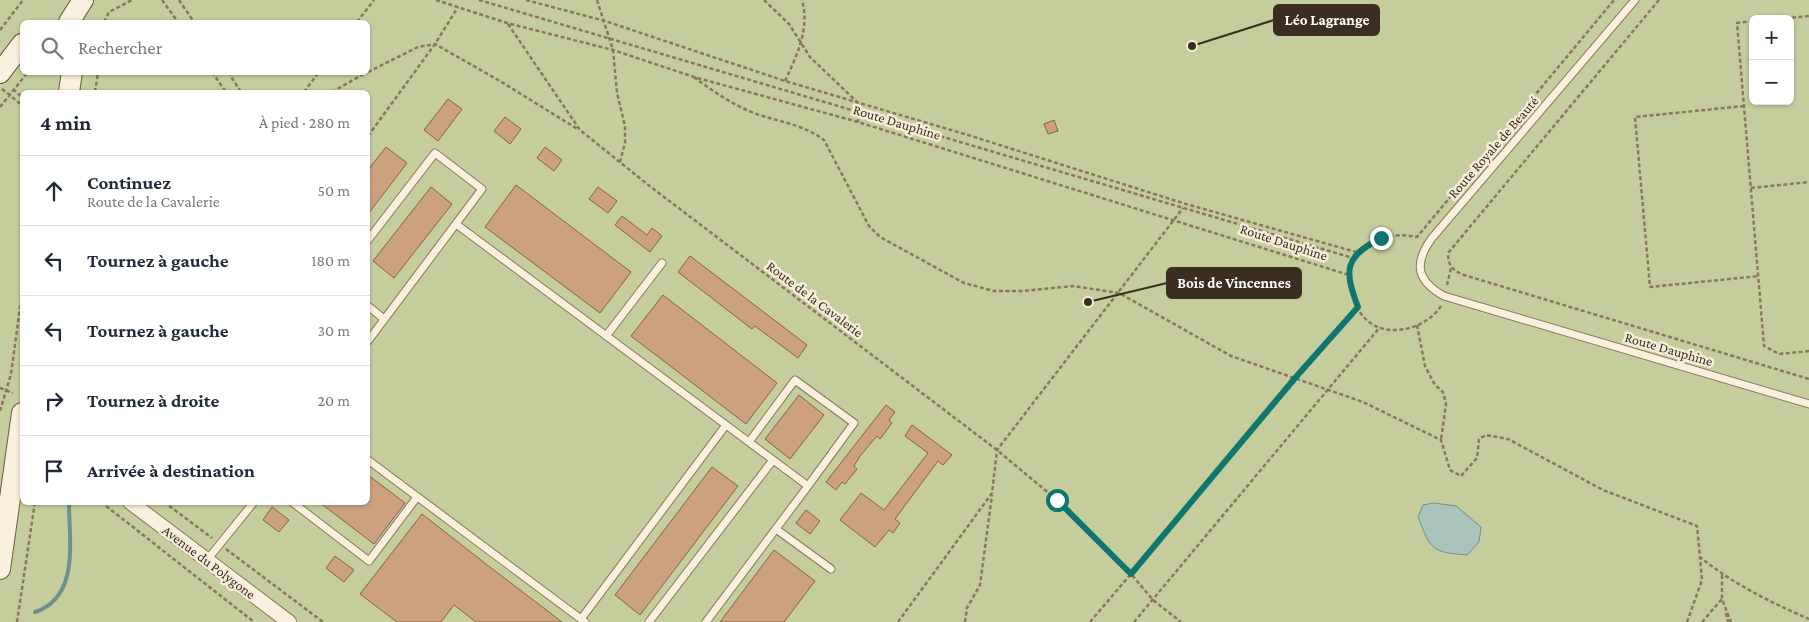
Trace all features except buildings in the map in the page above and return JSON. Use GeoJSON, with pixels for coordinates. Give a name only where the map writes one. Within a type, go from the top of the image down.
{"type":"FeatureCollection","features":[{"type":"Feature","properties":{"kind":"street"},"geometry":{"type":"LineString","coordinates":[[69,20],[83,0]]}},
{"type":"Feature","properties":{"kind":"street"},"geometry":{"type":"LineString","coordinates":[[0,74],[20,47]]}},
{"type":"Feature","properties":{"kind":"street"},"geometry":{"type":"LineString","coordinates":[[69,90],[72,75]]}},
{"type":"Feature","properties":{"kind":"street"},"geometry":{"type":"LineString","coordinates":[[0,568],[20,433]]}},
{"type":"Feature","properties":{"kind":"street","name":"Avenue du Polygone"},"geometry":{"type":"LineString","coordinates":[[134,505],[288,622]]}},
{"type":"Feature","properties":{"kind":"lane","name":"Route Royale de Beauté"},"geometry":{"type":"LineString","coordinates":[[1465,302],[1444,296],[1428,288],[1423,280],[1420,263],[1426,247],[1635,0]]}},
{"type":"Feature","properties":{"kind":"lane"},"geometry":{"type":"LineString","coordinates":[[370,237],[435,153],[482,189],[370,338]]}},
{"type":"Feature","properties":{"kind":"lane"},"geometry":{"type":"LineString","coordinates":[[456,224],[808,486]]}},
{"type":"Feature","properties":{"kind":"lane"},"geometry":{"type":"LineString","coordinates":[[606,336],[662,263]]}},
{"type":"Feature","properties":{"kind":"lane","name":"Route Dauphine"},"geometry":{"type":"LineString","coordinates":[[1465,302],[1809,404]]}},
{"type":"Feature","properties":{"kind":"lane"},"geometry":{"type":"LineString","coordinates":[[370,308],[384,319]]}},
{"type":"Feature","properties":{"kind":"lane"},"geometry":{"type":"LineString","coordinates":[[706,622],[854,424],[795,380],[749,442]]}},
{"type":"Feature","properties":{"kind":"lane"},"geometry":{"type":"LineString","coordinates":[[370,462],[583,620],[726,425]]}},
{"type":"Feature","properties":{"kind":"lane"},"geometry":{"type":"LineString","coordinates":[[649,622],[773,460]]}},
{"type":"Feature","properties":{"kind":"lane"},"geometry":{"type":"LineString","coordinates":[[296,505],[369,560],[417,497]]}},
{"type":"Feature","properties":{"kind":"lane"},"geometry":{"type":"LineString","coordinates":[[207,560],[252,505]]}},
{"type":"Feature","properties":{"kind":"lane"},"geometry":{"type":"LineString","coordinates":[[776,529],[831,569]]}},
{"type":"Feature","properties":{"kind":"path"},"geometry":{"type":"LineString","coordinates":[[0,30],[23,0]]}},
{"type":"Feature","properties":{"kind":"path"},"geometry":{"type":"LineString","coordinates":[[106,20],[110,12],[132,0]]}},
{"type":"Feature","properties":{"kind":"path"},"geometry":{"type":"LineString","coordinates":[[162,0],[177,20]]}},
{"type":"Feature","properties":{"kind":"path"},"geometry":{"type":"LineString","coordinates":[[179,0],[193,20]]}},
{"type":"Feature","properties":{"kind":"path"},"geometry":{"type":"LineString","coordinates":[[359,20],[374,0]]}},
{"type":"Feature","properties":{"kind":"path","name":"Route Dauphine"},"geometry":{"type":"LineString","coordinates":[[436,0],[507,23],[613,50],[694,77],[858,122],[1348,275]]}},
{"type":"Feature","properties":{"kind":"path","name":"Route Dauphine"},"geometry":{"type":"LineString","coordinates":[[479,0],[1353,258]]}},
{"type":"Feature","properties":{"kind":"path"},"geometry":{"type":"LineString","coordinates":[[526,0],[605,21],[785,81],[1186,204],[1356,252]]}},
{"type":"Feature","properties":{"kind":"path"},"geometry":{"type":"LineString","coordinates":[[597,0],[613,50],[617,93],[625,126],[625,143],[620,162]]}},
{"type":"Feature","properties":{"kind":"path"},"geometry":{"type":"LineString","coordinates":[[764,0],[789,24],[810,57],[857,102],[858,122]]}},
{"type":"Feature","properties":{"kind":"path"},"geometry":{"type":"LineString","coordinates":[[785,81],[802,42],[806,14],[802,0]]}},
{"type":"Feature","properties":{"kind":"path"},"geometry":{"type":"LineString","coordinates":[[1441,306],[1437,312],[1417,326],[1395,329],[1380,327],[1370,322],[1358,307],[1350,286],[1348,275],[1356,252],[1381,238],[1398,233],[1416,237],[1614,0]]}},
{"type":"Feature","properties":{"kind":"path"},"geometry":{"type":"LineString","coordinates":[[1447,285],[1451,268],[1448,253],[1659,0]]}},
{"type":"Feature","properties":{"kind":"path"},"geometry":{"type":"LineString","coordinates":[[370,133],[435,44],[458,7]]}},
{"type":"Feature","properties":{"kind":"path"},"geometry":{"type":"LineString","coordinates":[[1794,18],[1809,16]]}},
{"type":"Feature","properties":{"kind":"path"},"geometry":{"type":"LineString","coordinates":[[1749,22],[1737,23],[1764,346],[1778,354],[1809,351]]}},
{"type":"Feature","properties":{"kind":"path","name":"Route de la Cavalerie"},"geometry":{"type":"LineString","coordinates":[[507,23],[580,130],[997,450],[1057,500],[1131,574],[1153,600],[1181,622]]}},
{"type":"Feature","properties":{"kind":"path"},"geometry":{"type":"LineString","coordinates":[[370,71],[418,47],[435,44],[500,80],[580,130]]}},
{"type":"Feature","properties":{"kind":"path"},"geometry":{"type":"LineString","coordinates":[[0,107],[25,75]]}},
{"type":"Feature","properties":{"kind":"path"},"geometry":{"type":"LineString","coordinates":[[95,90],[98,75]]}},
{"type":"Feature","properties":{"kind":"path"},"geometry":{"type":"LineString","coordinates":[[214,75],[225,90]]}},
{"type":"Feature","properties":{"kind":"path"},"geometry":{"type":"LineString","coordinates":[[230,75],[240,90]]}},
{"type":"Feature","properties":{"kind":"path"},"geometry":{"type":"LineString","coordinates":[[306,90],[317,75]]}},
{"type":"Feature","properties":{"kind":"path"},"geometry":{"type":"LineString","coordinates":[[336,90],[362,75]]}},
{"type":"Feature","properties":{"kind":"path"},"geometry":{"type":"LineString","coordinates":[[694,77],[716,94],[749,111],[800,126],[815,133],[824,140],[869,226],[880,237],[964,283],[1005,292],[1073,286],[1119,293],[1232,356],[1295,378],[1312,386],[1328,389],[1390,414],[1441,440]]}},
{"type":"Feature","properties":{"kind":"path"},"geometry":{"type":"LineString","coordinates":[[0,88],[20,103]]}},
{"type":"Feature","properties":{"kind":"path"},"geometry":{"type":"LineString","coordinates":[[13,89],[20,94]]}},
{"type":"Feature","properties":{"kind":"path"},"geometry":{"type":"LineString","coordinates":[[1744,106],[1635,117],[1650,287],[1759,276]]}},
{"type":"Feature","properties":{"kind":"path"},"geometry":{"type":"LineString","coordinates":[[1751,188],[1809,182]]}},
{"type":"Feature","properties":{"kind":"path"},"geometry":{"type":"LineString","coordinates":[[966,622],[967,608],[980,585],[997,450],[1186,204]]}},
{"type":"Feature","properties":{"kind":"path"},"geometry":{"type":"LineString","coordinates":[[1451,268],[1464,276],[1809,379]]}},
{"type":"Feature","properties":{"kind":"path"},"geometry":{"type":"LineString","coordinates":[[0,411],[6,391],[20,305]]}},
{"type":"Feature","properties":{"kind":"path"},"geometry":{"type":"LineString","coordinates":[[1090,622],[1295,378],[1358,307]]}},
{"type":"Feature","properties":{"kind":"path"},"geometry":{"type":"LineString","coordinates":[[1417,326],[1425,366],[1435,385],[1443,392],[1446,404],[1441,440],[1450,470],[1461,476],[1477,458],[1479,439],[1486,435],[1508,440],[1603,490],[1697,526],[1702,580],[1687,622]]}},
{"type":"Feature","properties":{"kind":"path"},"geometry":{"type":"LineString","coordinates":[[1134,622],[1380,327]]}},
{"type":"Feature","properties":{"kind":"path"},"geometry":{"type":"LineString","coordinates":[[0,388],[13,393]]}},
{"type":"Feature","properties":{"kind":"path"},"geometry":{"type":"LineString","coordinates":[[898,622],[992,493]]}},
{"type":"Feature","properties":{"kind":"path"},"geometry":{"type":"LineString","coordinates":[[18,622],[35,505]]}},
{"type":"Feature","properties":{"kind":"path"},"geometry":{"type":"LineString","coordinates":[[105,505],[254,622]]}},
{"type":"Feature","properties":{"kind":"path"},"geometry":{"type":"LineString","coordinates":[[168,505],[323,622]]}},
{"type":"Feature","properties":{"kind":"path"},"geometry":{"type":"LineString","coordinates":[[1700,557],[1722,575],[1774,604],[1809,619]]}},
{"type":"Feature","properties":{"kind":"path"},"geometry":{"type":"LineString","coordinates":[[1722,575],[1722,599],[1730,622]]}},
{"type":"Feature","properties":{"kind":"path"},"geometry":{"type":"LineString","coordinates":[[1704,622],[1722,599]]}},
{"type":"Feature","properties":{"kind":"green space"},"geometry":{"type":"Polygon","coordinates":[[[0,0],[1809,0],[1809,622],[0,622],[0,0]]]}},
{"type":"Feature","properties":{"kind":"water"},"geometry":{"type":"Polygon","coordinates":[[[1434,503],[1456,506],[1481,527],[1479,542],[1467,555],[1439,550],[1430,543],[1418,517],[1423,505],[1434,503]]]}},
{"type":"Feature","properties":{"kind":"waterway"},"geometry":{"type":"LineString","coordinates":[[35,612],[49,605],[59,594],[66,581],[70,550],[69,505]]}},
{"type":"Feature","properties":{"kind":"place","name":"Léo Lagrange"},"geometry":{"type":"Point","coordinates":[1192,46]}},
{"type":"Feature","properties":{"kind":"place","name":"Bois de Vincennes"},"geometry":{"type":"Point","coordinates":[1088,302]}},
{"type":"Feature","properties":{"kind":"route"},"geometry":{"type":"LineString","coordinates":[[1057,500],[1131,574],[1295,378],[1358,307],[1348,275],[1353,258],[1356,252],[1381,238]]}}]}
